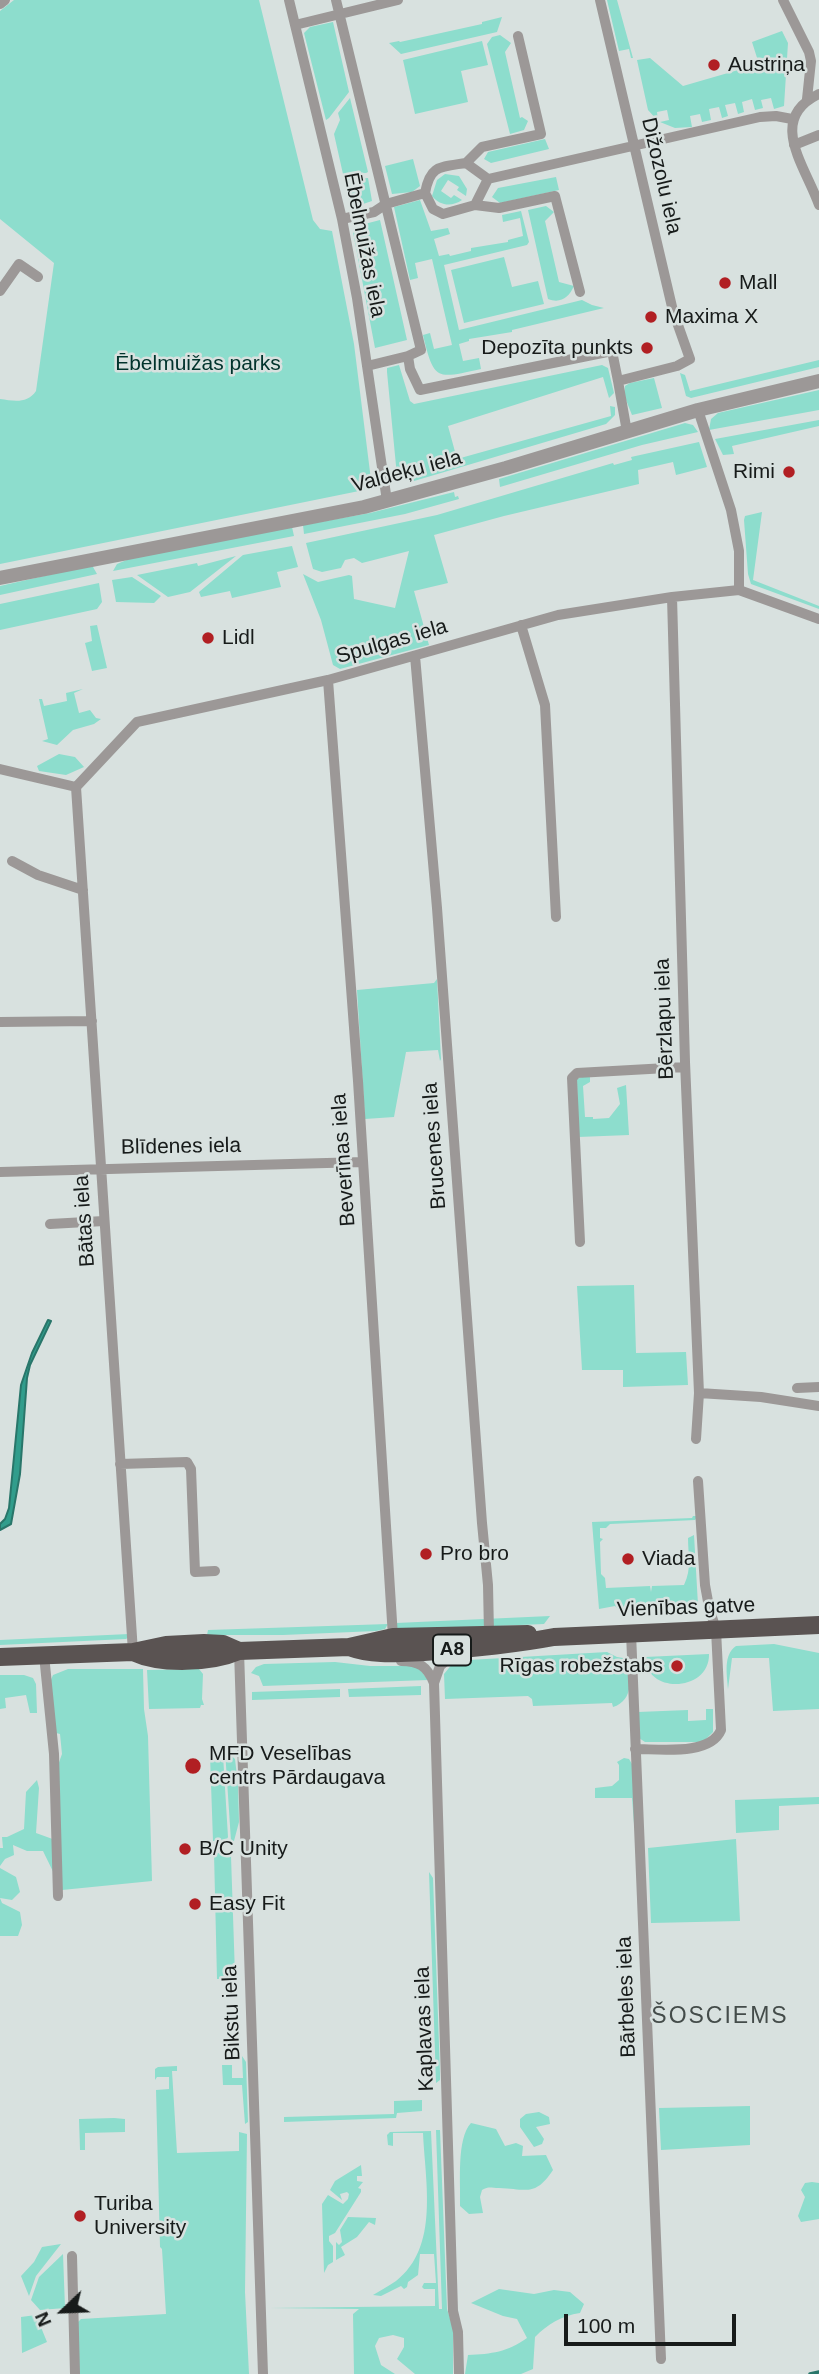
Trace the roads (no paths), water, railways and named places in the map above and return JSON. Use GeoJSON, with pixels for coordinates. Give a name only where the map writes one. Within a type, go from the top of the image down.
{"type":"FeatureCollection","features":[{"type":"Feature","properties":{"kind":"highway","name":"Vienības gatve"},"geometry":{"type":"LineString","coordinates":[[349,1647],[382,1654],[458,1650],[554,1637],[819,1625]]}},
{"type":"Feature","properties":{"kind":"highway","name":"Vienības gatve"},"geometry":{"type":"LineString","coordinates":[[0,1657],[133,1653],[155,1659],[205,1660],[225,1657],[239,1651],[349,1647],[393,1637],[517,1633],[554,1637]]}},
{"type":"Feature","properties":{"kind":"street"},"geometry":{"type":"LineString","coordinates":[[0,4],[5,0]]}},
{"type":"Feature","properties":{"kind":"street","name":"Ēbelmuižas iela"},"geometry":{"type":"LineString","coordinates":[[289,0],[342,219],[387,501]]}},
{"type":"Feature","properties":{"kind":"street"},"geometry":{"type":"LineString","coordinates":[[336,0],[421,350],[367,366]]}},
{"type":"Feature","properties":{"kind":"street"},"geometry":{"type":"LineString","coordinates":[[295,25],[398,0]]}},
{"type":"Feature","properties":{"kind":"street","name":"Dižozolu iela"},"geometry":{"type":"LineString","coordinates":[[600,0],[673,311],[690,359],[677,366],[618,381]]}},
{"type":"Feature","properties":{"kind":"street"},"geometry":{"type":"LineString","coordinates":[[783,0],[809,52],[811,61],[807,99]]}},
{"type":"Feature","properties":{"kind":"street"},"geometry":{"type":"LineString","coordinates":[[518,36],[541,134],[482,147],[466,163],[435,170],[428,177],[425,194],[433,209],[443,214],[475,205],[499,208],[555,196],[580,292]]}},
{"type":"Feature","properties":{"kind":"street"},"geometry":{"type":"LineString","coordinates":[[819,94],[807,99],[792,119],[791,132],[819,205]]}},
{"type":"Feature","properties":{"kind":"street"},"geometry":{"type":"LineString","coordinates":[[466,163],[488,179],[768,116],[792,119]]}},
{"type":"Feature","properties":{"kind":"street"},"geometry":{"type":"LineString","coordinates":[[794,145],[819,135]]}},
{"type":"Feature","properties":{"kind":"street"},"geometry":{"type":"LineString","coordinates":[[475,205],[488,179]]}},
{"type":"Feature","properties":{"kind":"street"},"geometry":{"type":"LineString","coordinates":[[342,219],[374,212],[387,204],[425,194]]}},
{"type":"Feature","properties":{"kind":"street"},"geometry":{"type":"LineString","coordinates":[[0,291],[19,264],[37,277]]}},
{"type":"Feature","properties":{"kind":"street"},"geometry":{"type":"LineString","coordinates":[[408,356],[410,369],[420,390],[612,351],[627,432]]}},
{"type":"Feature","properties":{"kind":"street","name":"Valdeķu iela"},"geometry":{"type":"LineString","coordinates":[[0,578],[387,501],[698,411],[819,381]]}},
{"type":"Feature","properties":{"kind":"street"},"geometry":{"type":"LineString","coordinates":[[698,411],[731,510],[739,551],[738,590]]}},
{"type":"Feature","properties":{"kind":"street","name":"Spulgas iela"},"geometry":{"type":"LineString","coordinates":[[76,787],[137,722],[328,680],[558,615],[672,597],[738,590],[819,619]]}},
{"type":"Feature","properties":{"kind":"street","name":"Bērzlapu iela"},"geometry":{"type":"LineString","coordinates":[[672,597],[685,1067],[699,1393],[696,1439]]}},
{"type":"Feature","properties":{"kind":"street"},"geometry":{"type":"LineString","coordinates":[[521,625],[545,705],[556,917]]}},
{"type":"Feature","properties":{"kind":"street","name":"Brucenes iela"},"geometry":{"type":"LineString","coordinates":[[415,656],[437,908],[488,1585],[489,1633]]}},
{"type":"Feature","properties":{"kind":"street","name":"Beverīnas iela"},"geometry":{"type":"LineString","coordinates":[[328,680],[393,1637]]}},
{"type":"Feature","properties":{"kind":"street"},"geometry":{"type":"LineString","coordinates":[[0,769],[76,787]]}},
{"type":"Feature","properties":{"kind":"street","name":"Bātas iela"},"geometry":{"type":"LineString","coordinates":[[76,787],[133,1653]]}},
{"type":"Feature","properties":{"kind":"street"},"geometry":{"type":"LineString","coordinates":[[12,861],[38,875],[83,890]]}},
{"type":"Feature","properties":{"kind":"street"},"geometry":{"type":"LineString","coordinates":[[0,1022],[92,1021]]}},
{"type":"Feature","properties":{"kind":"street"},"geometry":{"type":"LineString","coordinates":[[580,1242],[572,1079],[577,1073],[685,1067]]}},
{"type":"Feature","properties":{"kind":"street","name":"Blīdenes iela"},"geometry":{"type":"LineString","coordinates":[[0,1171],[362,1162]]}},
{"type":"Feature","properties":{"kind":"street"},"geometry":{"type":"LineString","coordinates":[[50,1224],[104,1221]]}},
{"type":"Feature","properties":{"kind":"street"},"geometry":{"type":"LineString","coordinates":[[797,1388],[819,1387]]}},
{"type":"Feature","properties":{"kind":"street"},"geometry":{"type":"LineString","coordinates":[[699,1393],[761,1397],[819,1406]]}},
{"type":"Feature","properties":{"kind":"street"},"geometry":{"type":"LineString","coordinates":[[120,1464],[187,1462],[191,1469],[195,1572],[215,1571]]}},
{"type":"Feature","properties":{"kind":"street"},"geometry":{"type":"LineString","coordinates":[[635,1749],[702,1748],[718,1737],[721,1730],[716,1630],[705,1585],[698,1481]]}},
{"type":"Feature","properties":{"kind":"street","name":"Bārbeles iela"},"geometry":{"type":"LineString","coordinates":[[631,1633],[661,2359]]}},
{"type":"Feature","properties":{"kind":"street"},"geometry":{"type":"LineString","coordinates":[[434,1683],[440,1666],[458,1650]]}},
{"type":"Feature","properties":{"kind":"street","name":"Bikstu iela"},"geometry":{"type":"LineString","coordinates":[[239,1651],[263,2374]]}},
{"type":"Feature","properties":{"kind":"street"},"geometry":{"type":"LineString","coordinates":[[382,1654],[401,1661],[417,1661],[428,1670],[434,1683]]}},
{"type":"Feature","properties":{"kind":"street"},"geometry":{"type":"LineString","coordinates":[[44,1655],[54,1754],[58,1896]]}},
{"type":"Feature","properties":{"kind":"street","name":"Kaplavas iela"},"geometry":{"type":"LineString","coordinates":[[434,1683],[453,2298],[458,2332],[459,2374]]}},
{"type":"Feature","properties":{"kind":"street"},"geometry":{"type":"LineString","coordinates":[[72,2256],[75,2374]]}},
{"type":"Feature","properties":{"kind":"waterway"},"geometry":{"type":"LineString","coordinates":[[810,2374],[819,2372]]}},
{"type":"Feature","properties":{"kind":"place","name":"Austriņa"},"geometry":{"type":"Point","coordinates":[714,65]}},
{"type":"Feature","properties":{"kind":"place","name":"Mall"},"geometry":{"type":"Point","coordinates":[725,283]}},
{"type":"Feature","properties":{"kind":"place","name":"Maxima X"},"geometry":{"type":"Point","coordinates":[651,317]}},
{"type":"Feature","properties":{"kind":"place","name":"Depozīta punkts"},"geometry":{"type":"Point","coordinates":[647,348]}},
{"type":"Feature","properties":{"kind":"place","name":"Rimi"},"geometry":{"type":"Point","coordinates":[789,472]}},
{"type":"Feature","properties":{"kind":"place","name":"Lidl"},"geometry":{"type":"Point","coordinates":[208,638]}},
{"type":"Feature","properties":{"kind":"place","name":"Pro bro"},"geometry":{"type":"Point","coordinates":[426,1554]}},
{"type":"Feature","properties":{"kind":"place","name":"Viada"},"geometry":{"type":"Point","coordinates":[628,1559]}},
{"type":"Feature","properties":{"kind":"place","name":"Rīgas robežstabs"},"geometry":{"type":"Point","coordinates":[677,1666]}},
{"type":"Feature","properties":{"kind":"place","name":"MFD Veselības centrs Pārdaugava"},"geometry":{"type":"Point","coordinates":[193,1766]}},
{"type":"Feature","properties":{"kind":"place","name":"B/C Unity"},"geometry":{"type":"Point","coordinates":[185,1849]}},
{"type":"Feature","properties":{"kind":"place","name":"Easy Fit"},"geometry":{"type":"Point","coordinates":[195,1904]}},
{"type":"Feature","properties":{"kind":"place","name":"Turiba University"},"geometry":{"type":"Point","coordinates":[80,2216]}},
{"type":"Feature","properties":{"kind":"district","name":"ŠOSCIEMS"},"geometry":{"type":"Point","coordinates":[720,2017]}},
{"type":"Feature","properties":{"kind":"park label","name":"Ēbelmuižas parks"},"geometry":{"type":"Point","coordinates":[198,364]}}]}
